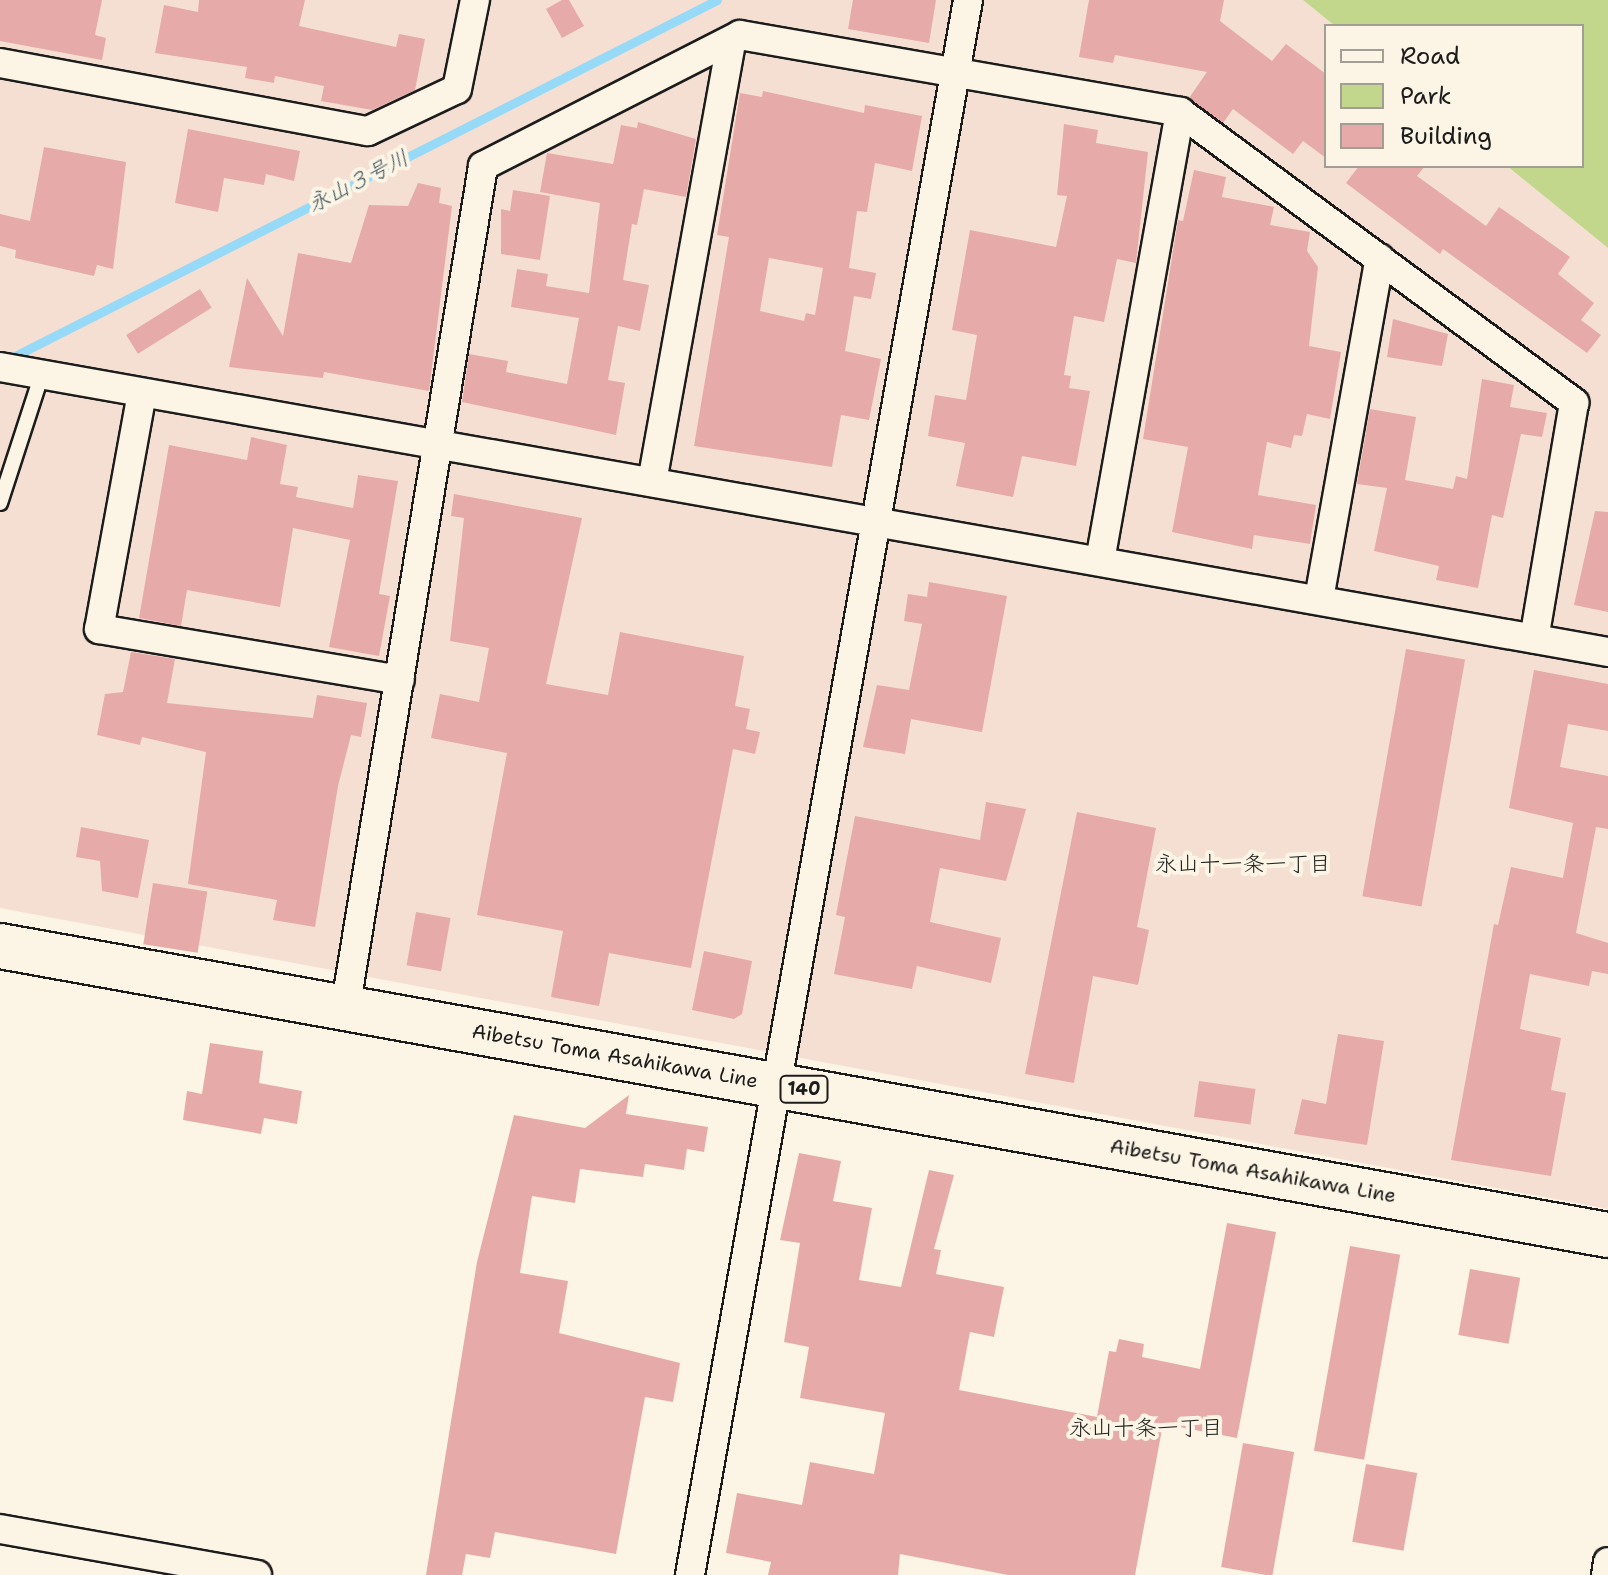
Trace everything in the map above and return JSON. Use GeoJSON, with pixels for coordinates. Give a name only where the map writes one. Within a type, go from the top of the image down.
{"type":"FeatureCollection","features":[{"type":"Feature","properties":{"kind":"main road","name":"Aibetsu Toma Asahikawa Line"},"geometry":{"type":"LineString","coordinates":[[0,946],[1608,1235]]}},
{"type":"Feature","properties":{"kind":"street"},"geometry":{"type":"LineString","coordinates":[[0,63],[368,131],[457,89],[475,0]]}},
{"type":"Feature","properties":{"kind":"street"},"geometry":{"type":"LineString","coordinates":[[690,1575],[968,0]]}},
{"type":"Feature","properties":{"kind":"street"},"geometry":{"type":"LineString","coordinates":[[345,1010],[483,166],[740,35],[1180,112],[1574,403],[1534,639]]}},
{"type":"Feature","properties":{"kind":"street"},"geometry":{"type":"LineString","coordinates":[[652,482],[731,42]]}},
{"type":"Feature","properties":{"kind":"street"},"geometry":{"type":"LineString","coordinates":[[1100,561],[1180,112]]}},
{"type":"Feature","properties":{"kind":"street"},"geometry":{"type":"LineString","coordinates":[[1319,599],[1380,258]]}},
{"type":"Feature","properties":{"kind":"street"},"geometry":{"type":"LineString","coordinates":[[0,367],[1608,652]]}},
{"type":"Feature","properties":{"kind":"street"},"geometry":{"type":"LineString","coordinates":[[142,393],[99,629],[400,680]]}},
{"type":"Feature","properties":{"kind":"street"},"geometry":{"type":"LineString","coordinates":[[0,1529],[156,1566],[257,1575]]}},
{"type":"Feature","properties":{"kind":"street"},"geometry":{"type":"LineString","coordinates":[[1606,1575],[1608,1562]]}},
{"type":"Feature","properties":{"kind":"lane"},"geometry":{"type":"LineString","coordinates":[[0,503],[35,373]]}},
{"type":"Feature","properties":{"kind":"shaded area"},"geometry":{"type":"Polygon","coordinates":[[[0,0],[1303,0],[1333,24],[1324,24],[1324,168],[1509,168],[1608,248],[1608,1209],[0,908],[0,0]]]}},
{"type":"Feature","properties":{"kind":"green space"},"geometry":{"type":"Polygon","coordinates":[[[1303,0],[1608,0],[1608,248],[1509,168],[1584,168],[1584,24],[1333,24],[1303,0]]]}},
{"type":"Feature","properties":{"kind":"building"},"geometry":{"type":"Polygon","coordinates":[[[0,0],[102,0],[95,35],[106,38],[102,60],[0,41],[0,0]]]}},
{"type":"Feature","properties":{"kind":"building"},"geometry":{"type":"Polygon","coordinates":[[[199,0],[305,0],[299,26],[396,47],[399,34],[425,39],[415,90],[372,110],[321,101],[324,86],[275,76],[274,83],[245,78],[247,67],[155,53],[164,5],[198,12],[199,0]]]}},
{"type":"Feature","properties":{"kind":"building"},"geometry":{"type":"Polygon","coordinates":[[[562,0],[569,0],[584,26],[562,38],[546,9],[562,0]]]}},
{"type":"Feature","properties":{"kind":"building"},"geometry":{"type":"Polygon","coordinates":[[[853,0],[936,0],[929,43],[848,29],[853,0]]]}},
{"type":"Feature","properties":{"kind":"building"},"geometry":{"type":"Polygon","coordinates":[[[1089,0],[1224,0],[1220,21],[1272,61],[1286,44],[1324,72],[1324,157],[1303,141],[1293,154],[1233,109],[1223,123],[1189,98],[1207,72],[1115,55],[1113,63],[1079,57],[1089,0]]]}},
{"type":"Feature","properties":{"kind":"building"},"geometry":{"type":"Polygon","coordinates":[[[763,91],[864,113],[865,105],[922,116],[912,171],[875,163],[867,212],[857,211],[849,268],[876,273],[871,299],[854,296],[845,351],[881,359],[869,420],[841,415],[832,467],[694,446],[729,237],[717,235],[740,93],[762,97],[763,91]],[[769,258],[760,311],[804,321],[806,313],[815,315],[823,268],[769,258]]]}},
{"type":"Feature","properties":{"kind":"building"},"geometry":{"type":"Polygon","coordinates":[[[638,122],[696,139],[686,197],[644,189],[637,225],[632,224],[623,280],[649,285],[640,331],[618,326],[608,380],[625,383],[616,435],[462,402],[469,354],[508,361],[506,372],[567,384],[579,318],[511,307],[517,269],[548,274],[546,286],[589,293],[600,203],[540,192],[547,153],[613,164],[621,125],[637,128],[638,122]]]}},
{"type":"Feature","properties":{"kind":"building"},"geometry":{"type":"Polygon","coordinates":[[[1064,124],[1098,130],[1096,143],[1148,152],[1136,263],[1117,259],[1104,322],[1074,316],[1064,375],[1071,376],[1069,388],[1090,391],[1076,466],[1022,456],[1013,497],[956,486],[965,443],[928,436],[935,395],[966,400],[977,335],[952,330],[970,230],[1056,247],[1067,196],[1057,195],[1064,124]]]}},
{"type":"Feature","properties":{"kind":"building"},"geometry":{"type":"Polygon","coordinates":[[[188,129],[300,151],[294,181],[266,174],[264,185],[224,178],[218,212],[175,203],[188,129]]]}},
{"type":"Feature","properties":{"kind":"building"},"geometry":{"type":"Polygon","coordinates":[[[44,147],[126,162],[113,269],[97,265],[94,276],[15,258],[16,250],[0,246],[0,214],[30,221],[44,147]]]}},
{"type":"Feature","properties":{"kind":"building"},"geometry":{"type":"Polygon","coordinates":[[[1357,168],[1423,168],[1417,176],[1486,226],[1499,207],[1570,257],[1558,274],[1594,303],[1581,320],[1601,335],[1587,353],[1443,249],[1440,254],[1346,183],[1357,168]]]}},
{"type":"Feature","properties":{"kind":"building"},"geometry":{"type":"Polygon","coordinates":[[[1194,170],[1226,177],[1222,197],[1274,207],[1270,225],[1310,232],[1307,251],[1318,267],[1309,346],[1341,352],[1330,419],[1307,414],[1302,436],[1294,435],[1291,448],[1267,442],[1258,495],[1316,505],[1310,544],[1254,535],[1252,549],[1172,532],[1188,447],[1143,439],[1178,220],[1183,221],[1194,170]]]}},
{"type":"Feature","properties":{"kind":"building"},"geometry":{"type":"Polygon","coordinates":[[[418,183],[441,188],[439,203],[452,206],[429,391],[324,372],[323,378],[229,367],[247,278],[283,336],[298,253],[351,263],[369,205],[408,206],[418,183]]]}},
{"type":"Feature","properties":{"kind":"building"},"geometry":{"type":"Polygon","coordinates":[[[513,190],[550,196],[540,260],[501,254],[501,209],[510,211],[513,190]]]}},
{"type":"Feature","properties":{"kind":"building"},"geometry":{"type":"Polygon","coordinates":[[[200,289],[212,308],[138,354],[126,335],[200,289]]]}},
{"type":"Feature","properties":{"kind":"building"},"geometry":{"type":"Polygon","coordinates":[[[1393,319],[1448,334],[1442,366],[1387,357],[1393,319]]]}},
{"type":"Feature","properties":{"kind":"building"},"geometry":{"type":"Polygon","coordinates":[[[1482,379],[1514,385],[1510,407],[1547,413],[1542,437],[1521,434],[1503,518],[1492,515],[1478,588],[1436,580],[1439,566],[1374,551],[1387,488],[1357,484],[1370,409],[1416,417],[1405,480],[1453,489],[1456,476],[1467,479],[1482,379]]]}},
{"type":"Feature","properties":{"kind":"building"},"geometry":{"type":"Polygon","coordinates":[[[251,437],[287,445],[280,484],[298,487],[296,497],[353,508],[358,475],[398,481],[379,594],[390,596],[379,656],[329,647],[350,540],[293,528],[280,607],[187,590],[181,626],[139,618],[169,445],[247,460],[251,437]]]}},
{"type":"Feature","properties":{"kind":"building"},"geometry":{"type":"Polygon","coordinates":[[[454,494],[582,518],[546,684],[608,695],[620,632],[744,656],[735,706],[750,709],[746,729],[760,732],[755,754],[733,749],[691,968],[609,953],[599,1006],[551,997],[563,931],[477,915],[507,753],[431,738],[440,694],[479,702],[489,648],[450,641],[464,518],[451,516],[454,494]]]}},
{"type":"Feature","properties":{"kind":"building"},"geometry":{"type":"Polygon","coordinates":[[[1595,511],[1608,512],[1608,612],[1574,605],[1595,511]]]}},
{"type":"Feature","properties":{"kind":"building"},"geometry":{"type":"Polygon","coordinates":[[[929,582],[1007,596],[982,732],[911,719],[905,754],[863,747],[877,685],[909,690],[922,624],[904,621],[908,594],[927,597],[929,582]]]}},
{"type":"Feature","properties":{"kind":"building"},"geometry":{"type":"Polygon","coordinates":[[[1406,649],[1465,659],[1422,907],[1362,896],[1406,649]]]}},
{"type":"Feature","properties":{"kind":"building"},"geometry":{"type":"Polygon","coordinates":[[[131,652],[175,659],[167,703],[313,718],[317,695],[367,703],[361,737],[351,735],[338,786],[315,927],[273,920],[277,900],[188,884],[206,752],[142,737],[140,745],[97,735],[105,694],[123,692],[131,652]]]}},
{"type":"Feature","properties":{"kind":"building"},"geometry":{"type":"Polygon","coordinates":[[[1534,670],[1608,684],[1608,731],[1568,724],[1560,767],[1608,776],[1608,829],[1596,827],[1576,933],[1608,943],[1608,974],[1592,971],[1589,986],[1530,974],[1520,1029],[1561,1038],[1551,1090],[1566,1093],[1551,1176],[1451,1160],[1494,924],[1498,925],[1511,867],[1563,878],[1573,823],[1509,808],[1534,670]]]}},
{"type":"Feature","properties":{"kind":"building"},"geometry":{"type":"Polygon","coordinates":[[[986,802],[1026,809],[1006,881],[940,868],[930,922],[1001,938],[991,983],[917,966],[912,989],[834,974],[845,917],[836,915],[855,816],[980,840],[986,802]]]}},
{"type":"Feature","properties":{"kind":"building"},"geometry":{"type":"Polygon","coordinates":[[[1077,812],[1156,828],[1137,927],[1149,930],[1138,985],[1093,976],[1074,1083],[1025,1074],[1077,812]]]}},
{"type":"Feature","properties":{"kind":"building"},"geometry":{"type":"Polygon","coordinates":[[[81,827],[149,840],[138,898],[102,891],[100,861],[76,857],[81,827]]]}},
{"type":"Feature","properties":{"kind":"building"},"geometry":{"type":"Polygon","coordinates":[[[153,883],[207,892],[198,953],[143,944],[153,883]]]}},
{"type":"Feature","properties":{"kind":"building"},"geometry":{"type":"Polygon","coordinates":[[[416,912],[450,918],[441,971],[407,965],[416,912]]]}},
{"type":"Feature","properties":{"kind":"building"},"geometry":{"type":"Polygon","coordinates":[[[704,951],[752,961],[742,1014],[734,1019],[692,1010],[704,951]]]}},
{"type":"Feature","properties":{"kind":"building"},"geometry":{"type":"Polygon","coordinates":[[[1338,1034],[1384,1041],[1367,1145],[1294,1134],[1302,1099],[1326,1104],[1338,1034]]]}},
{"type":"Feature","properties":{"kind":"building"},"geometry":{"type":"Polygon","coordinates":[[[210,1043],[263,1051],[259,1083],[302,1091],[297,1124],[264,1118],[261,1134],[183,1120],[187,1091],[202,1094],[210,1043]]]}},
{"type":"Feature","properties":{"kind":"building"},"geometry":{"type":"Polygon","coordinates":[[[1199,1081],[1255,1089],[1250,1125],[1194,1117],[1199,1081]]]}},
{"type":"Feature","properties":{"kind":"building"},"geometry":{"type":"Polygon","coordinates":[[[629,1095],[626,1114],[708,1127],[704,1152],[687,1149],[684,1170],[645,1164],[643,1177],[580,1169],[575,1203],[532,1196],[520,1273],[568,1281],[559,1333],[680,1363],[673,1402],[645,1397],[616,1554],[495,1532],[490,1558],[466,1554],[462,1575],[426,1575],[477,1262],[514,1115],[585,1128],[629,1095]]]}},
{"type":"Feature","properties":{"kind":"building"},"geometry":{"type":"Polygon","coordinates":[[[799,1153],[841,1161],[833,1201],[872,1208],[859,1280],[901,1287],[929,1170],[954,1175],[934,1249],[941,1250],[936,1274],[1004,1287],[994,1337],[970,1332],[959,1390],[1097,1417],[1109,1351],[1116,1352],[1119,1339],[1144,1344],[1142,1357],[1200,1369],[1227,1223],[1276,1232],[1237,1438],[1163,1424],[1135,1575],[1008,1575],[900,1554],[898,1575],[768,1575],[771,1562],[726,1553],[737,1493],[802,1505],[810,1462],[874,1474],[885,1413],[800,1398],[809,1347],[784,1342],[800,1243],[780,1240],[799,1153]]]}},
{"type":"Feature","properties":{"kind":"building"},"geometry":{"type":"Polygon","coordinates":[[[1350,1246],[1400,1255],[1364,1460],[1314,1451],[1350,1246]]]}},
{"type":"Feature","properties":{"kind":"building"},"geometry":{"type":"Polygon","coordinates":[[[1470,1269],[1520,1278],[1509,1344],[1458,1335],[1470,1269]]]}},
{"type":"Feature","properties":{"kind":"building"},"geometry":{"type":"Polygon","coordinates":[[[1243,1443],[1294,1452],[1273,1575],[1221,1567],[1243,1443]]]}},
{"type":"Feature","properties":{"kind":"building"},"geometry":{"type":"Polygon","coordinates":[[[1366,1464],[1417,1473],[1403,1551],[1352,1542],[1366,1464]]]}},
{"type":"Feature","properties":{"kind":"waterway","name":"永山３号川"},"geometry":{"type":"LineString","coordinates":[[7,360],[717,0]]}},
{"type":"Feature","properties":{"kind":"district","name":"永山十一条一丁目"},"geometry":{"type":"Point","coordinates":[1243,864]}},
{"type":"Feature","properties":{"kind":"district","name":"永山十条一丁目"},"geometry":{"type":"Point","coordinates":[1146,1428]}}]}
